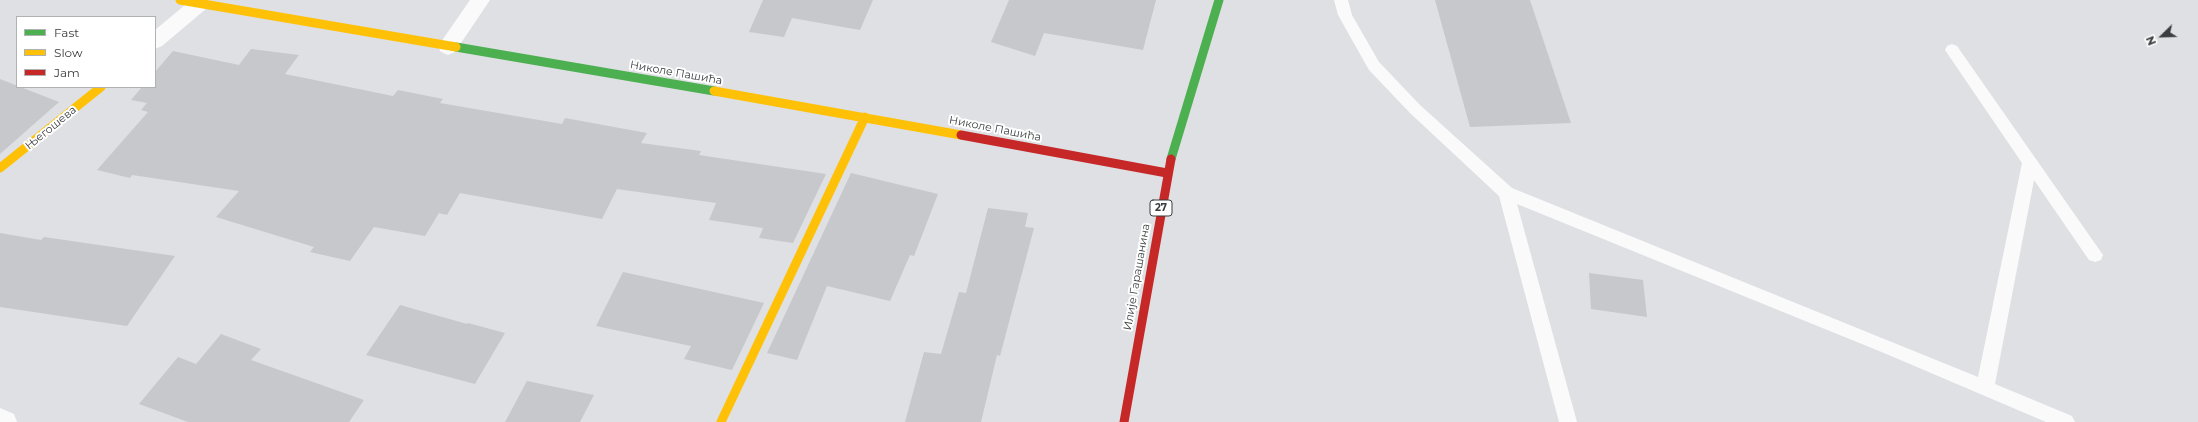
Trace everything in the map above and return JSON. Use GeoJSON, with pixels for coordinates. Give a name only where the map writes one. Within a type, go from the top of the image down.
{"type":"FeatureCollection","features":[{"type":"Feature","properties":{"kind":"street","name":"Николе Пашића"},"geometry":{"type":"LineString","coordinates":[[180,0],[864,117],[1167,173]]}},
{"type":"Feature","properties":{"kind":"street"},"geometry":{"type":"LineString","coordinates":[[448,47],[480,0]]}},
{"type":"Feature","properties":{"kind":"street","name":"Илије Гарашанина"},"geometry":{"type":"LineString","coordinates":[[1124,422],[1167,173],[1219,0]]}},
{"type":"Feature","properties":{"kind":"street"},"geometry":{"type":"LineString","coordinates":[[156,40],[200,3]]}},
{"type":"Feature","properties":{"kind":"street","name":"Његошева"},"geometry":{"type":"LineString","coordinates":[[0,168],[41,138],[100,88]]}},
{"type":"Feature","properties":{"kind":"street"},"geometry":{"type":"LineString","coordinates":[[721,422],[864,117]]}},
{"type":"Feature","properties":{"kind":"street"},"geometry":{"type":"LineString","coordinates":[[0,419],[5,422]]}},
{"type":"Feature","properties":{"kind":"lane"},"geometry":{"type":"LineString","coordinates":[[1341,0],[1345,15],[1374,66],[1415,109],[1506,193],[2066,422]]}},
{"type":"Feature","properties":{"kind":"lane"},"geometry":{"type":"LineString","coordinates":[[1952,50],[2094,255]]}},
{"type":"Feature","properties":{"kind":"lane"},"geometry":{"type":"LineString","coordinates":[[1985,388],[2030,162]]}},
{"type":"Feature","properties":{"kind":"lane"},"geometry":{"type":"LineString","coordinates":[[1506,193],[1568,422]]}},
{"type":"Feature","properties":{"kind":"building"},"geometry":{"type":"Polygon","coordinates":[[[763,0],[873,0],[860,30],[792,18],[784,37],[749,32],[763,0]]]}},
{"type":"Feature","properties":{"kind":"building"},"geometry":{"type":"Polygon","coordinates":[[[1009,0],[1156,0],[1143,50],[1044,33],[1035,56],[991,42],[1009,0]]]}},
{"type":"Feature","properties":{"kind":"building"},"geometry":{"type":"Polygon","coordinates":[[[1435,0],[1530,0],[1571,123],[1470,127],[1435,0]]]}},
{"type":"Feature","properties":{"kind":"building"},"geometry":{"type":"Polygon","coordinates":[[[251,49],[299,55],[285,74],[393,96],[398,90],[443,99],[440,103],[562,124],[565,118],[647,133],[641,143],[701,151],[699,155],[826,174],[793,243],[759,238],[763,228],[709,220],[716,203],[617,189],[602,219],[460,193],[447,215],[439,213],[425,236],[374,227],[350,261],[310,252],[314,247],[216,217],[239,191],[132,175],[130,178],[97,170],[148,112],[141,110],[147,103],[131,100],[141,88],[156,88],[156,71],[173,51],[239,65],[251,49]]]}},
{"type":"Feature","properties":{"kind":"building"},"geometry":{"type":"Polygon","coordinates":[[[0,79],[16,85],[16,88],[23,88],[59,102],[0,154],[0,79]]]}},
{"type":"Feature","properties":{"kind":"building"},"geometry":{"type":"Polygon","coordinates":[[[851,173],[938,194],[914,256],[910,255],[890,301],[827,286],[797,360],[767,353],[851,173]]]}},
{"type":"Feature","properties":{"kind":"building"},"geometry":{"type":"Polygon","coordinates":[[[988,208],[1028,213],[1025,227],[1034,228],[1000,356],[997,355],[981,422],[905,422],[924,352],[941,354],[959,292],[966,293],[988,208]]]}},
{"type":"Feature","properties":{"kind":"building"},"geometry":{"type":"Polygon","coordinates":[[[0,233],[41,240],[44,237],[175,256],[127,326],[0,307],[0,233]]]}},
{"type":"Feature","properties":{"kind":"building"},"geometry":{"type":"Polygon","coordinates":[[[623,272],[764,303],[732,370],[684,359],[691,346],[596,326],[623,272]]]}},
{"type":"Feature","properties":{"kind":"building"},"geometry":{"type":"Polygon","coordinates":[[[1589,273],[1643,280],[1647,317],[1591,309],[1589,273]]]}},
{"type":"Feature","properties":{"kind":"building"},"geometry":{"type":"Polygon","coordinates":[[[400,305],[505,333],[475,384],[366,355],[400,305]]]}},
{"type":"Feature","properties":{"kind":"building"},"geometry":{"type":"Polygon","coordinates":[[[221,334],[261,349],[251,360],[364,400],[349,422],[188,422],[139,404],[178,357],[196,364],[221,334]]]}},
{"type":"Feature","properties":{"kind":"building"},"geometry":{"type":"Polygon","coordinates":[[[527,381],[594,395],[580,422],[505,422],[527,381]]]}},
{"type":"Feature","properties":{"kind":"traffic: fast"},"geometry":{"type":"LineString","coordinates":[[1171,159],[1219,0]]}},
{"type":"Feature","properties":{"kind":"traffic: fast"},"geometry":{"type":"LineString","coordinates":[[456,47],[714,91]]}},
{"type":"Feature","properties":{"kind":"traffic: slow"},"geometry":{"type":"LineString","coordinates":[[180,0],[456,47]]}},
{"type":"Feature","properties":{"kind":"traffic: slow"},"geometry":{"type":"LineString","coordinates":[[0,168],[100,88]]}},
{"type":"Feature","properties":{"kind":"traffic: slow"},"geometry":{"type":"LineString","coordinates":[[714,91],[961,135]]}},
{"type":"Feature","properties":{"kind":"traffic: slow"},"geometry":{"type":"LineString","coordinates":[[721,422],[865,117]]}},
{"type":"Feature","properties":{"kind":"traffic: jam"},"geometry":{"type":"LineString","coordinates":[[961,135],[1167,173]]}},
{"type":"Feature","properties":{"kind":"traffic: jam"},"geometry":{"type":"LineString","coordinates":[[1124,422],[1167,173],[1171,159]]}}]}
